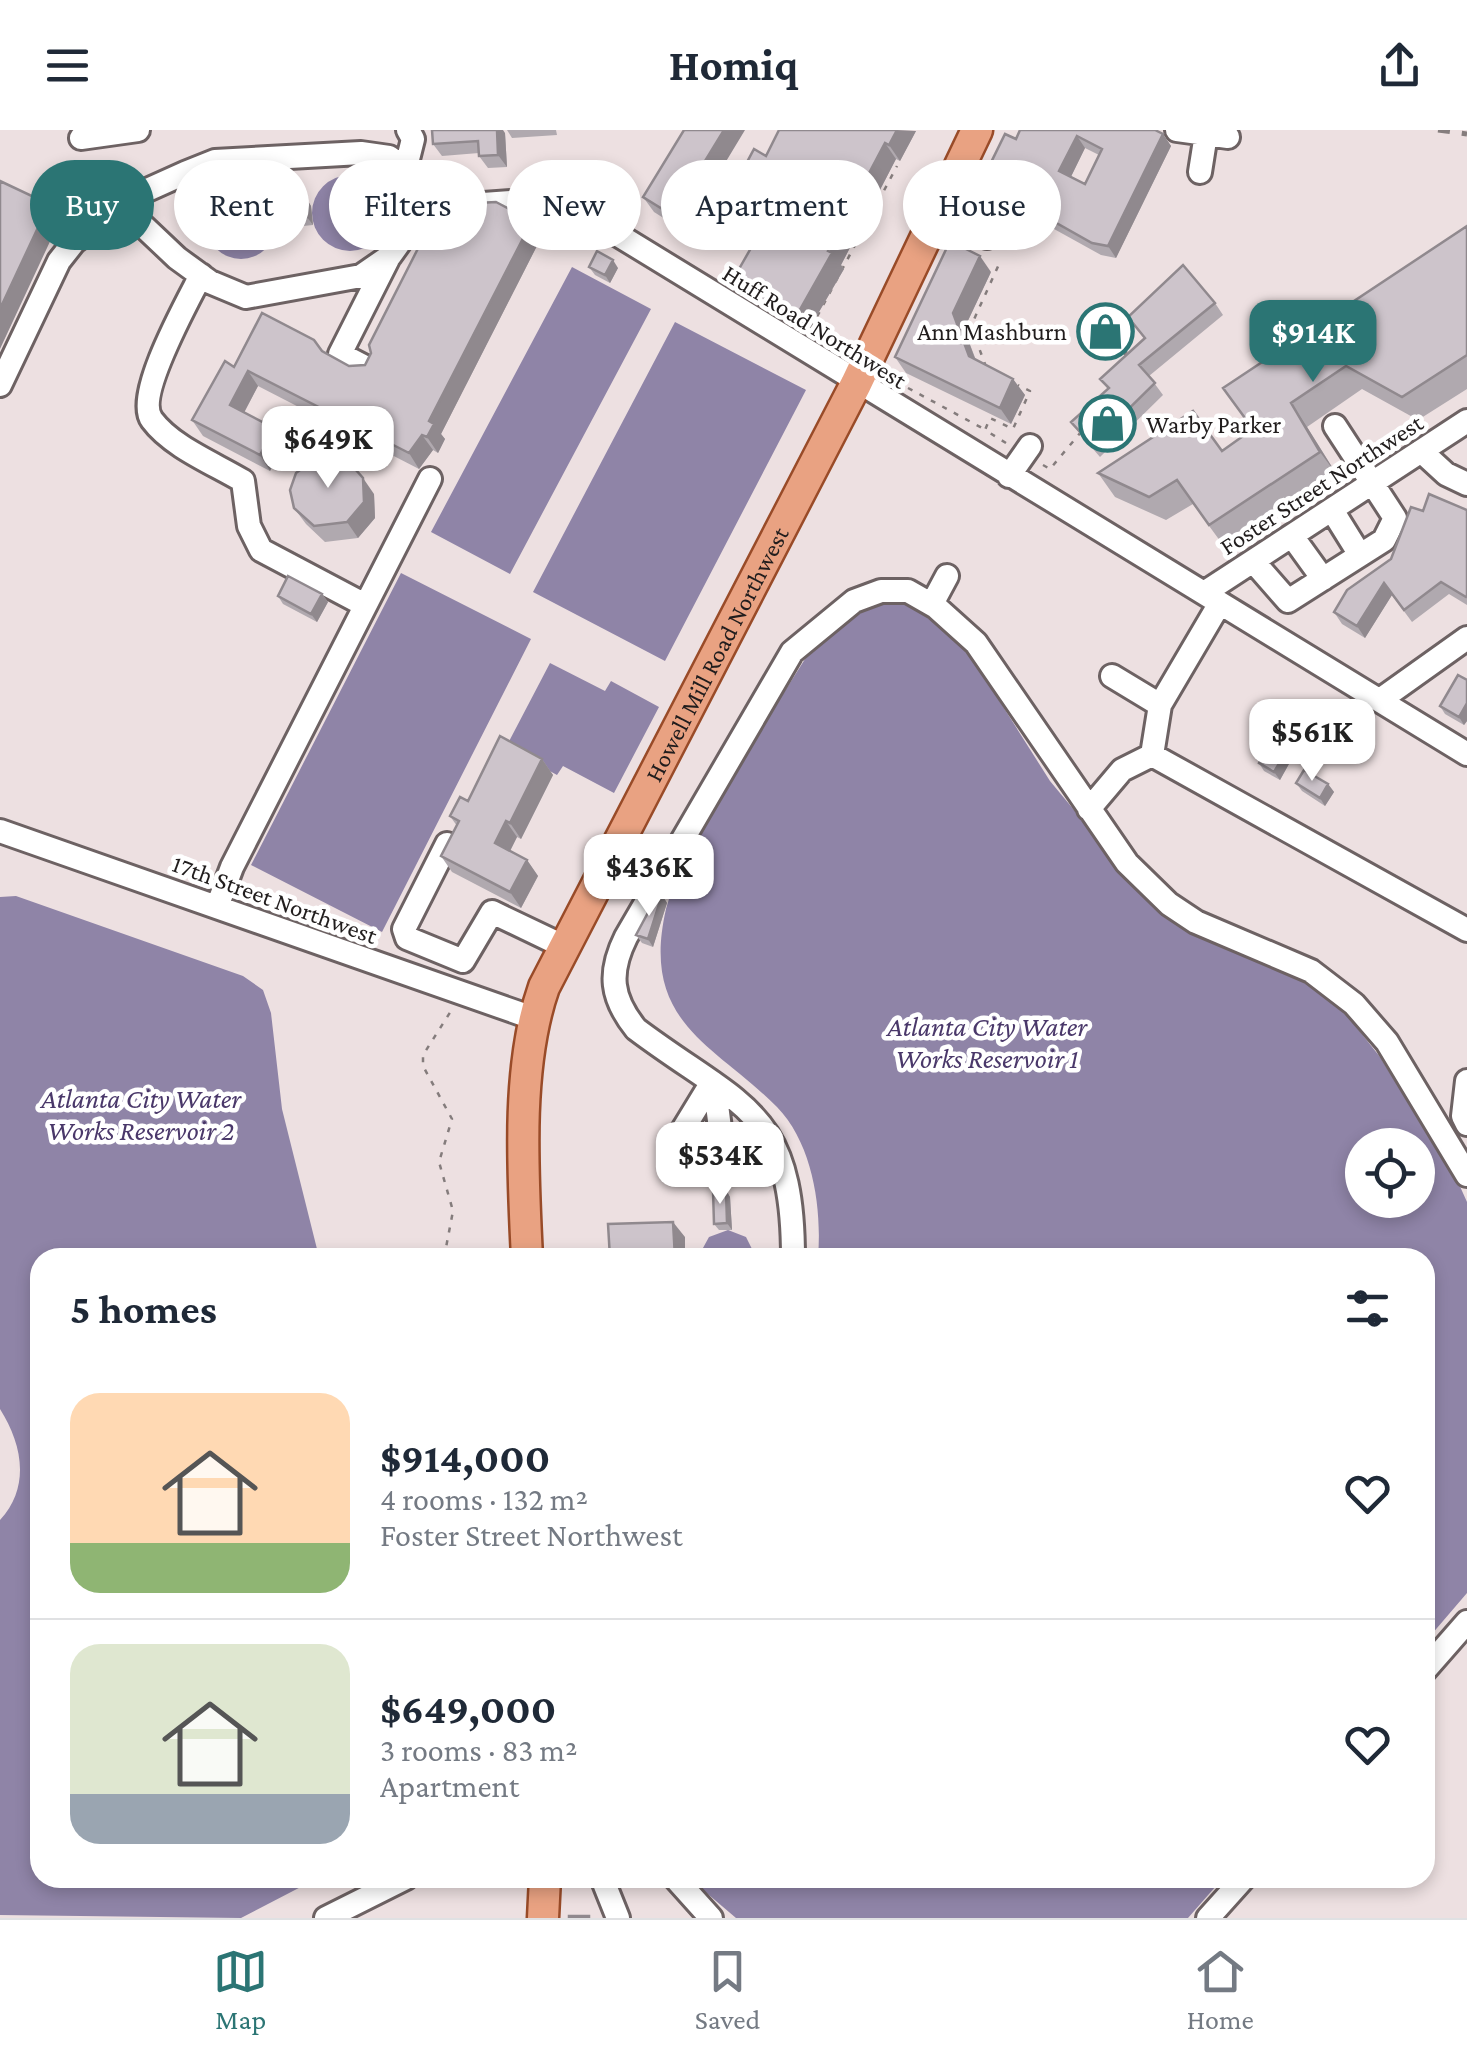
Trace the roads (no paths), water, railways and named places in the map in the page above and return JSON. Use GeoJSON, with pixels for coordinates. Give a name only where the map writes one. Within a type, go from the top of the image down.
{"type":"FeatureCollection","features":[{"type":"Feature","properties":{"kind":"main road","name":"Howell Mill Road Northwest"},"geometry":{"type":"LineString","coordinates":[[963,160],[977,130]]}},
{"type":"Feature","properties":{"kind":"main road","name":"Howell Mill Road Northwest"},"geometry":{"type":"LineString","coordinates":[[528,1248],[527,1060],[533,1018],[563,946],[856,384],[921,250]]}},
{"type":"Feature","properties":{"kind":"main road"},"geometry":{"type":"LineString","coordinates":[[543,1918],[545,1888]]}},
{"type":"Feature","properties":{"kind":"street"},"geometry":{"type":"LineString","coordinates":[[408,130],[413,139],[408,160]]}},
{"type":"Feature","properties":{"kind":"street"},"geometry":{"type":"LineString","coordinates":[[1177,130],[1217,135],[1200,172]]}},
{"type":"Feature","properties":{"kind":"street"},"geometry":{"type":"LineString","coordinates":[[81,138],[127,131]]}},
{"type":"Feature","properties":{"kind":"street"},"geometry":{"type":"LineString","coordinates":[[154,191],[215,161],[361,153],[394,160]]}},
{"type":"Feature","properties":{"kind":"street","name":"Huff Road Northwest"},"geometry":{"type":"LineString","coordinates":[[487,204],[538,200],[592,219],[813,345],[856,384],[1467,754]]}},
{"type":"Feature","properties":{"kind":"street"},"geometry":{"type":"LineString","coordinates":[[154,234],[200,275],[246,297],[361,276],[390,256]]}},
{"type":"Feature","properties":{"kind":"street"},"geometry":{"type":"LineString","coordinates":[[0,385],[67,250]]}},
{"type":"Feature","properties":{"kind":"street"},"geometry":{"type":"LineString","coordinates":[[367,368],[340,354],[394,250]]}},
{"type":"Feature","properties":{"kind":"street"},"geometry":{"type":"LineString","coordinates":[[200,275],[155,374],[147,404],[151,419],[187,448],[243,481],[249,526],[261,550],[365,606]]}},
{"type":"Feature","properties":{"kind":"street","name":"Foster Street Northwest"},"geometry":{"type":"LineString","coordinates":[[1212,598],[1254,561],[1467,421]]}},
{"type":"Feature","properties":{"kind":"street"},"geometry":{"type":"LineString","coordinates":[[1254,561],[1288,601],[1384,540],[1395,518],[1336,426]]}},
{"type":"Feature","properties":{"kind":"street"},"geometry":{"type":"LineString","coordinates":[[1009,476],[1023,449]]}},
{"type":"Feature","properties":{"kind":"street"},"geometry":{"type":"LineString","coordinates":[[1422,451],[1446,474],[1467,484]]}},
{"type":"Feature","properties":{"kind":"street"},"geometry":{"type":"LineString","coordinates":[[217,907],[232,867],[430,478]]}},
{"type":"Feature","properties":{"kind":"street"},"geometry":{"type":"LineString","coordinates":[[1332,510],[1360,555]]}},
{"type":"Feature","properties":{"kind":"street"},"geometry":{"type":"LineString","coordinates":[[1292,536],[1323,579]]}},
{"type":"Feature","properties":{"kind":"street"},"geometry":{"type":"LineString","coordinates":[[932,604],[947,576]]}},
{"type":"Feature","properties":{"kind":"street"},"geometry":{"type":"LineString","coordinates":[[793,1248],[792,1211],[776,1146],[761,1120],[708,1089],[662,1054],[622,1011],[612,978],[615,958],[767,688],[792,652],[854,601],[881,591],[908,591],[932,604],[976,643],[1127,862],[1169,904],[1196,922],[1311,972],[1354,1004],[1387,1042],[1467,1175]]}},
{"type":"Feature","properties":{"kind":"street"},"geometry":{"type":"LineString","coordinates":[[1152,755],[1160,705],[1212,598]]}},
{"type":"Feature","properties":{"kind":"street"},"geometry":{"type":"LineString","coordinates":[[1380,700],[1467,638]]}},
{"type":"Feature","properties":{"kind":"street"},"geometry":{"type":"LineString","coordinates":[[1112,676],[1160,705]]}},
{"type":"Feature","properties":{"kind":"street"},"geometry":{"type":"LineString","coordinates":[[1089,809],[1122,770],[1152,755]]}},
{"type":"Feature","properties":{"kind":"street"},"geometry":{"type":"LineString","coordinates":[[1152,755],[1467,930]]}},
{"type":"Feature","properties":{"kind":"street","name":"17th Street Northwest"},"geometry":{"type":"LineString","coordinates":[[0,830],[533,1018]]}},
{"type":"Feature","properties":{"kind":"street"},"geometry":{"type":"LineString","coordinates":[[447,844],[404,929],[407,938],[463,962],[492,912],[563,946]]}},
{"type":"Feature","properties":{"kind":"street"},"geometry":{"type":"LineString","coordinates":[[1467,1081],[1463,1116],[1467,1124]]}},
{"type":"Feature","properties":{"kind":"street"},"geometry":{"type":"LineString","coordinates":[[708,1089],[717,1106],[722,1136]]}},
{"type":"Feature","properties":{"kind":"street"},"geometry":{"type":"LineString","coordinates":[[672,1172],[676,1141],[708,1089]]}},
{"type":"Feature","properties":{"kind":"street"},"geometry":{"type":"LineString","coordinates":[[1435,1659],[1467,1622]]}},
{"type":"Feature","properties":{"kind":"street"},"geometry":{"type":"LineString","coordinates":[[326,1918],[386,1888]]}},
{"type":"Feature","properties":{"kind":"street"},"geometry":{"type":"LineString","coordinates":[[606,1888],[618,1918]]}},
{"type":"Feature","properties":{"kind":"street"},"geometry":{"type":"LineString","coordinates":[[684,1888],[712,1918]]}},
{"type":"Feature","properties":{"kind":"street"},"geometry":{"type":"LineString","coordinates":[[1208,1918],[1235,1888]]}},
{"type":"Feature","properties":{"kind":"water"},"geometry":{"type":"Polygon","coordinates":[[[329,182],[329,244],[315,227],[312,213],[323,186],[329,182]]]}},
{"type":"Feature","properties":{"kind":"water"},"geometry":{"type":"Polygon","coordinates":[[[218,250],[264,250],[241,259],[218,250]]]}},
{"type":"Feature","properties":{"kind":"water"},"geometry":{"type":"Polygon","coordinates":[[[572,267],[651,309],[510,574],[431,532],[572,267]]]}},
{"type":"Feature","properties":{"kind":"water"},"geometry":{"type":"Polygon","coordinates":[[[675,322],[806,390],[665,661],[533,592],[675,322]]]}},
{"type":"Feature","properties":{"kind":"water"},"geometry":{"type":"Polygon","coordinates":[[[401,573],[531,639],[382,932],[251,865],[401,573]]]}},
{"type":"Feature","properties":{"kind":"water","name":"Atlanta City Water Works Reservoir 1"},"geometry":{"type":"Polygon","coordinates":[[[898,599],[959,637],[1050,781],[1147,898],[1185,929],[1315,986],[1350,1019],[1380,1057],[1424,1128],[1345,1128],[1345,1218],[1435,1218],[1435,1145],[1467,1202],[1467,1593],[1435,1630],[1435,1248],[818,1248],[816,1198],[799,1139],[777,1107],[688,1027],[673,1005],[663,979],[661,948],[673,889],[716,806],[831,618],[851,605],[898,599]]]}},
{"type":"Feature","properties":{"kind":"water"},"geometry":{"type":"Polygon","coordinates":[[[550,663],[605,691],[611,681],[659,707],[614,793],[563,766],[557,775],[506,747],[550,663]]]}},
{"type":"Feature","properties":{"kind":"water","name":"Atlanta City Water Works Reservoir 2"},"geometry":{"type":"Polygon","coordinates":[[[16,896],[243,976],[263,990],[271,1013],[282,1109],[317,1248],[30,1248],[30,1888],[299,1888],[241,1918],[0,1915],[0,1520],[16,1493],[20,1465],[14,1436],[0,1409],[0,897],[16,896]]]}},
{"type":"Feature","properties":{"kind":"water"},"geometry":{"type":"Polygon","coordinates":[[[728,1230],[746,1237],[752,1248],[703,1248],[709,1237],[728,1230]]]}},
{"type":"Feature","properties":{"kind":"water"},"geometry":{"type":"Polygon","coordinates":[[[701,1888],[1214,1888],[1188,1918],[736,1918],[701,1888]]]}},
{"type":"Feature","properties":{"kind":"railway"},"geometry":{"type":"LineString","coordinates":[[1438,130],[1467,134]]}},
{"type":"Feature","properties":{"kind":"place","name":"Ann Mashburn"},"geometry":{"type":"Point","coordinates":[1106,331]}},
{"type":"Feature","properties":{"kind":"place","name":"Warby Parker"},"geometry":{"type":"Point","coordinates":[1107,424]}}]}
